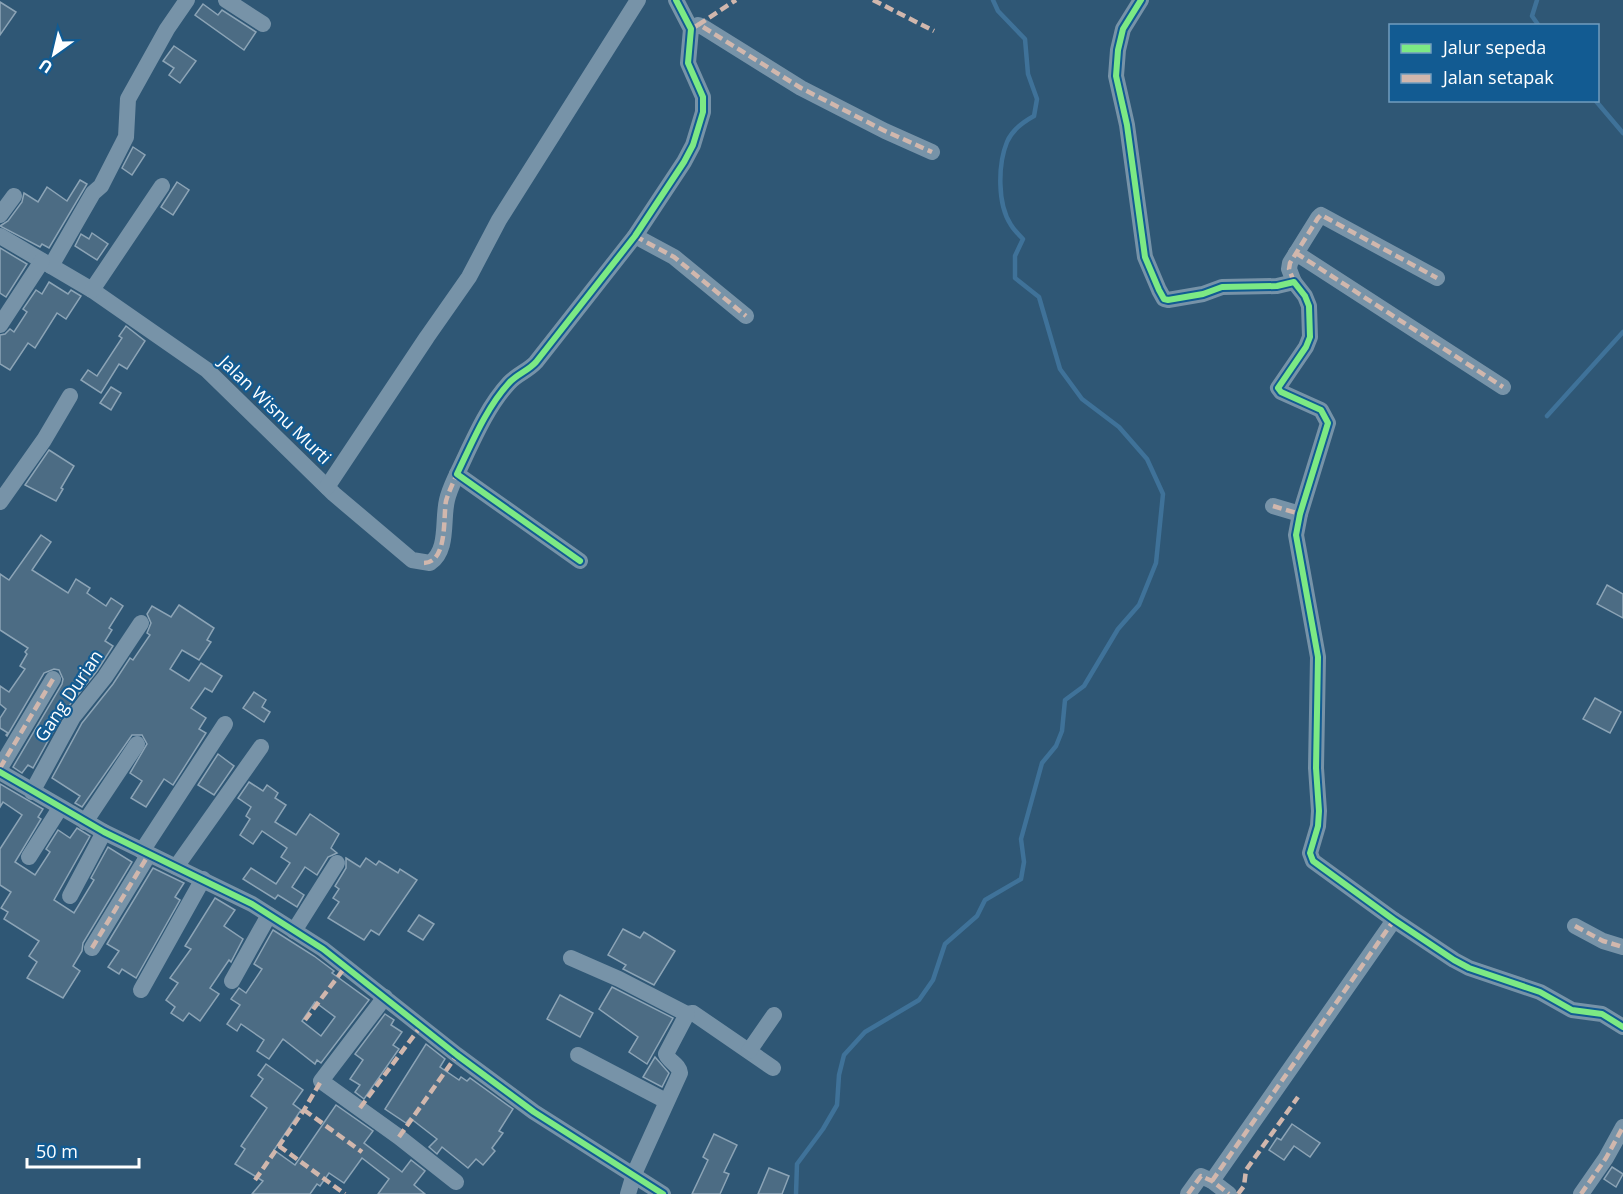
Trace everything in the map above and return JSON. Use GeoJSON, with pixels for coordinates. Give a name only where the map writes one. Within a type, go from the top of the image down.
{"type":"FeatureCollection","features":[{"type":"Feature","properties":{"kind":"street"},"geometry":{"type":"LineString","coordinates":[[0,325],[46,263],[93,193],[101,186],[125,140],[128,99],[167,28],[187,0]]}},
{"type":"Feature","properties":{"kind":"street"},"geometry":{"type":"LineString","coordinates":[[226,0],[263,24]]}},
{"type":"Feature","properties":{"kind":"street"},"geometry":{"type":"LineString","coordinates":[[327,487],[426,337],[470,276],[499,220],[638,0]]}},
{"type":"Feature","properties":{"kind":"street"},"geometry":{"type":"LineString","coordinates":[[580,561],[457,474],[489,411],[503,390],[513,379],[529,370],[536,362],[635,236],[693,145],[703,112],[703,98],[688,63],[691,28],[676,0]]}},
{"type":"Feature","properties":{"kind":"street"},"geometry":{"type":"LineString","coordinates":[[1141,0],[1124,29],[1118,50],[1116,76],[1128,125],[1145,257],[1159,291],[1168,300],[1203,294],[1222,287],[1277,286],[1294,282]]}},
{"type":"Feature","properties":{"kind":"street"},"geometry":{"type":"LineString","coordinates":[[691,28],[698,25],[703,27],[801,88],[932,152]]}},
{"type":"Feature","properties":{"kind":"street"},"geometry":{"type":"LineString","coordinates":[[92,290],[162,186]]}},
{"type":"Feature","properties":{"kind":"street"},"geometry":{"type":"LineString","coordinates":[[0,215],[14,196]]}},
{"type":"Feature","properties":{"kind":"street"},"geometry":{"type":"LineString","coordinates":[[1437,278],[1323,215],[1319,216],[1290,263],[1289,269],[1294,282],[1305,296],[1309,306],[1310,337],[1306,347],[1278,388],[1281,392],[1321,410],[1328,423],[1300,514],[1296,541],[1318,657],[1316,768],[1319,811],[1318,826],[1310,853],[1315,865],[1454,960],[1469,968],[1540,992],[1572,1010],[1602,1014],[1623,1026]]}},
{"type":"Feature","properties":{"kind":"street","name":"Jalan Wisnu Murti"},"geometry":{"type":"LineString","coordinates":[[0,236],[92,290],[218,378],[249,413],[327,487],[412,561],[430,563],[435,560],[442,542],[446,503],[457,474]]}},
{"type":"Feature","properties":{"kind":"street"},"geometry":{"type":"LineString","coordinates":[[635,236],[674,257],[746,316]]}},
{"type":"Feature","properties":{"kind":"street"},"geometry":{"type":"LineString","coordinates":[[1296,253],[1503,387]]}},
{"type":"Feature","properties":{"kind":"street"},"geometry":{"type":"LineString","coordinates":[[0,502],[44,440],[70,396]]}},
{"type":"Feature","properties":{"kind":"street"},"geometry":{"type":"LineString","coordinates":[[1273,506],[1300,514]]}},
{"type":"Feature","properties":{"kind":"street","name":"Gang Durian"},"geometry":{"type":"LineString","coordinates":[[32,792],[74,717],[105,677],[141,623]]}},
{"type":"Feature","properties":{"kind":"street"},"geometry":{"type":"LineString","coordinates":[[53,679],[0,770],[32,792],[85,822],[203,879],[269,915],[323,949],[534,1112],[663,1194]]}},
{"type":"Feature","properties":{"kind":"street"},"geometry":{"type":"LineString","coordinates":[[92,948],[146,853],[225,724]]}},
{"type":"Feature","properties":{"kind":"street"},"geometry":{"type":"LineString","coordinates":[[85,822],[137,744]]}},
{"type":"Feature","properties":{"kind":"street"},"geometry":{"type":"LineString","coordinates":[[176,867],[261,747]]}},
{"type":"Feature","properties":{"kind":"street"},"geometry":{"type":"LineString","coordinates":[[29,857],[60,808]]}},
{"type":"Feature","properties":{"kind":"street"},"geometry":{"type":"LineString","coordinates":[[70,896],[104,832]]}},
{"type":"Feature","properties":{"kind":"street"},"geometry":{"type":"LineString","coordinates":[[294,931],[337,863]]}},
{"type":"Feature","properties":{"kind":"street"},"geometry":{"type":"LineString","coordinates":[[141,990],[203,879]]}},
{"type":"Feature","properties":{"kind":"street"},"geometry":{"type":"LineString","coordinates":[[232,981],[269,915]]}},
{"type":"Feature","properties":{"kind":"street"},"geometry":{"type":"LineString","coordinates":[[1212,1181],[1394,920]]}},
{"type":"Feature","properties":{"kind":"street"},"geometry":{"type":"LineString","coordinates":[[1575,926],[1602,941],[1623,947]]}},
{"type":"Feature","properties":{"kind":"street"},"geometry":{"type":"LineString","coordinates":[[572,958],[620,979],[687,1014],[693,1013],[773,1068]]}},
{"type":"Feature","properties":{"kind":"street"},"geometry":{"type":"LineString","coordinates":[[385,997],[321,1081],[399,1137],[456,1182]]}},
{"type":"Feature","properties":{"kind":"street"},"geometry":{"type":"LineString","coordinates":[[628,1194],[634,1174],[680,1071],[666,1054],[687,1014]]}},
{"type":"Feature","properties":{"kind":"street"},"geometry":{"type":"LineString","coordinates":[[749,1051],[774,1015]]}},
{"type":"Feature","properties":{"kind":"street"},"geometry":{"type":"LineString","coordinates":[[578,1054],[666,1101]]}},
{"type":"Feature","properties":{"kind":"street"},"geometry":{"type":"LineString","coordinates":[[1581,1194],[1606,1158],[1623,1127]]}},
{"type":"Feature","properties":{"kind":"street"},"geometry":{"type":"LineString","coordinates":[[1188,1194],[1199,1178],[1204,1177],[1229,1194]]}},
{"type":"Feature","properties":{"kind":"building"},"geometry":{"type":"Polygon","coordinates":[[[0,2],[16,12],[0,35],[0,2]]]}},
{"type":"Feature","properties":{"kind":"building"},"geometry":{"type":"Polygon","coordinates":[[[203,4],[218,15],[222,10],[256,32],[244,50],[195,15],[203,4]]]}},
{"type":"Feature","properties":{"kind":"building"},"geometry":{"type":"Polygon","coordinates":[[[174,46],[196,61],[180,83],[169,75],[174,68],[163,61],[174,46]]]}},
{"type":"Feature","properties":{"kind":"building"},"geometry":{"type":"Polygon","coordinates":[[[133,147],[145,155],[132,175],[122,168],[133,147]]]}},
{"type":"Feature","properties":{"kind":"building"},"geometry":{"type":"Polygon","coordinates":[[[80,180],[87,184],[49,248],[42,244],[40,247],[0,226],[8,221],[22,202],[24,193],[38,202],[47,187],[67,201],[80,180]]]}},
{"type":"Feature","properties":{"kind":"building"},"geometry":{"type":"Polygon","coordinates":[[[177,182],[189,190],[173,215],[161,207],[177,182]]]}},
{"type":"Feature","properties":{"kind":"building"},"geometry":{"type":"Polygon","coordinates":[[[92,233],[108,244],[97,260],[75,246],[81,234],[89,239],[92,233]]]}},
{"type":"Feature","properties":{"kind":"building"},"geometry":{"type":"Polygon","coordinates":[[[0,248],[27,264],[6,297],[0,293],[0,248]]]}},
{"type":"Feature","properties":{"kind":"building"},"geometry":{"type":"Polygon","coordinates":[[[49,282],[68,294],[71,290],[81,296],[66,319],[57,313],[35,348],[28,343],[10,370],[0,364],[0,335],[10,329],[14,332],[27,312],[23,309],[36,290],[42,294],[49,282]]]}},
{"type":"Feature","properties":{"kind":"building"},"geometry":{"type":"Polygon","coordinates":[[[126,326],[145,341],[127,369],[119,364],[101,393],[81,380],[88,370],[97,376],[122,338],[119,336],[126,326]]]}},
{"type":"Feature","properties":{"kind":"building"},"geometry":{"type":"Polygon","coordinates":[[[111,387],[121,393],[111,410],[100,403],[111,387]]]}},
{"type":"Feature","properties":{"kind":"building"},"geometry":{"type":"Polygon","coordinates":[[[49,450],[74,466],[56,501],[25,485],[49,450]]]}},
{"type":"Feature","properties":{"kind":"building"},"geometry":{"type":"Polygon","coordinates":[[[41,535],[51,542],[32,570],[68,593],[76,579],[90,588],[87,593],[106,606],[111,598],[123,606],[109,628],[112,630],[105,641],[113,646],[97,671],[64,712],[33,768],[28,765],[22,773],[13,767],[63,679],[59,670],[54,669],[44,673],[7,736],[6,735],[8,733],[0,728],[0,718],[6,709],[0,704],[0,686],[9,692],[25,669],[20,666],[28,648],[0,630],[0,574],[9,580],[41,535]]]}},
{"type":"Feature","properties":{"kind":"building"},"geometry":{"type":"Polygon","coordinates":[[[1607,585],[1623,594],[1623,618],[1597,604],[1607,585]]]}},
{"type":"Feature","properties":{"kind":"building"},"geometry":{"type":"Polygon","coordinates":[[[179,605],[214,628],[207,640],[211,642],[199,660],[182,650],[170,669],[189,681],[201,663],[222,676],[212,692],[205,688],[191,708],[206,718],[199,729],[206,733],[173,785],[164,779],[146,807],[131,798],[142,781],[130,773],[147,744],[142,735],[132,735],[82,807],[75,803],[80,796],[52,778],[82,723],[130,658],[133,660],[150,635],[147,633],[151,623],[147,614],[152,606],[171,617],[179,605]]]}},
{"type":"Feature","properties":{"kind":"building"},"geometry":{"type":"Polygon","coordinates":[[[254,692],[266,700],[262,707],[270,712],[264,722],[243,708],[254,692]]]}},
{"type":"Feature","properties":{"kind":"building"},"geometry":{"type":"Polygon","coordinates":[[[1595,698],[1621,712],[1610,733],[1583,719],[1595,698]]]}},
{"type":"Feature","properties":{"kind":"building"},"geometry":{"type":"Polygon","coordinates":[[[218,754],[234,766],[214,795],[198,785],[218,754]]]}},
{"type":"Feature","properties":{"kind":"building"},"geometry":{"type":"Polygon","coordinates":[[[249,782],[263,791],[267,785],[278,793],[275,798],[286,805],[275,822],[296,835],[310,814],[339,834],[331,848],[337,853],[328,857],[317,875],[305,867],[292,887],[304,895],[297,907],[278,895],[275,899],[243,879],[251,868],[276,884],[290,863],[281,857],[287,848],[262,831],[253,844],[240,835],[250,819],[246,816],[251,807],[238,798],[249,782]]]}},
{"type":"Feature","properties":{"kind":"building"},"geometry":{"type":"Polygon","coordinates":[[[0,784],[43,809],[38,817],[41,819],[15,862],[35,875],[50,852],[46,849],[58,830],[70,838],[77,828],[90,836],[54,900],[74,913],[94,880],[91,878],[108,847],[132,862],[83,943],[82,951],[73,966],[80,971],[63,998],[27,978],[37,962],[29,956],[39,941],[4,919],[8,912],[1,908],[11,892],[0,885],[0,849],[22,815],[3,802],[0,807],[0,784]]]}},
{"type":"Feature","properties":{"kind":"building"},"geometry":{"type":"Polygon","coordinates":[[[346,858],[360,867],[366,858],[376,865],[379,861],[398,873],[400,869],[417,880],[379,935],[371,930],[364,940],[328,918],[339,902],[333,898],[339,889],[335,886],[346,868],[346,858]]]}},
{"type":"Feature","properties":{"kind":"building"},"geometry":{"type":"Polygon","coordinates":[[[153,868],[184,883],[175,897],[180,900],[136,978],[122,969],[119,974],[108,967],[119,951],[107,944],[153,868]]]}},
{"type":"Feature","properties":{"kind":"building"},"geometry":{"type":"Polygon","coordinates":[[[215,898],[235,910],[224,926],[243,939],[231,962],[229,960],[210,988],[219,994],[200,1021],[189,1013],[183,1021],[171,1013],[175,1007],[166,1000],[178,983],[170,978],[191,949],[185,946],[215,898]]]}},
{"type":"Feature","properties":{"kind":"building"},"geometry":{"type":"Polygon","coordinates":[[[419,915],[434,924],[423,940],[408,931],[419,915]]]}},
{"type":"Feature","properties":{"kind":"building"},"geometry":{"type":"Polygon","coordinates":[[[623,929],[640,938],[644,932],[675,951],[654,985],[623,969],[626,965],[608,955],[623,929]]]}},
{"type":"Feature","properties":{"kind":"building"},"geometry":{"type":"Polygon","coordinates":[[[273,930],[314,956],[334,971],[332,973],[369,1000],[321,1063],[317,1060],[315,1064],[283,1039],[269,1059],[257,1051],[264,1040],[241,1024],[237,1031],[227,1024],[240,1005],[231,999],[239,988],[246,993],[262,969],[254,964],[273,930]],[[315,1002],[302,1021],[321,1036],[335,1017],[315,1002]]]}},
{"type":"Feature","properties":{"kind":"building"},"geometry":{"type":"Polygon","coordinates":[[[612,987],[673,1018],[647,1064],[629,1052],[638,1037],[599,1009],[612,987]]]}},
{"type":"Feature","properties":{"kind":"building"},"geometry":{"type":"Polygon","coordinates":[[[560,995],[593,1013],[580,1037],[547,1019],[560,995]]]}},
{"type":"Feature","properties":{"kind":"building"},"geometry":{"type":"Polygon","coordinates":[[[385,1014],[394,1020],[391,1025],[402,1032],[393,1045],[399,1049],[364,1099],[355,1092],[360,1085],[350,1079],[363,1060],[355,1054],[385,1014]]]}},
{"type":"Feature","properties":{"kind":"building"},"geometry":{"type":"Polygon","coordinates":[[[426,1044],[445,1059],[440,1067],[459,1080],[461,1077],[467,1081],[470,1078],[513,1109],[499,1131],[503,1133],[492,1148],[495,1151],[483,1165],[476,1159],[468,1168],[442,1147],[437,1154],[429,1147],[437,1139],[410,1118],[406,1123],[385,1109],[426,1044]]]}},
{"type":"Feature","properties":{"kind":"building"},"geometry":{"type":"Polygon","coordinates":[[[655,1057],[669,1073],[662,1087],[643,1077],[655,1057]]]}},
{"type":"Feature","properties":{"kind":"building"},"geometry":{"type":"Polygon","coordinates":[[[266,1064],[303,1090],[293,1104],[301,1110],[274,1150],[295,1165],[336,1105],[373,1131],[364,1143],[402,1172],[411,1160],[425,1171],[414,1185],[425,1194],[378,1194],[389,1179],[362,1158],[344,1183],[329,1173],[320,1186],[317,1184],[310,1194],[252,1194],[263,1181],[235,1164],[245,1149],[241,1146],[267,1108],[251,1096],[263,1079],[258,1075],[266,1064]]]}},
{"type":"Feature","properties":{"kind":"building"},"geometry":{"type":"Polygon","coordinates":[[[1292,1124],[1320,1143],[1310,1157],[1294,1146],[1284,1160],[1269,1150],[1277,1138],[1281,1140],[1292,1124]]]}},
{"type":"Feature","properties":{"kind":"building"},"geometry":{"type":"Polygon","coordinates":[[[714,1134],[737,1145],[724,1172],[729,1174],[720,1194],[692,1194],[708,1160],[703,1157],[714,1134]]]}},
{"type":"Feature","properties":{"kind":"building"},"geometry":{"type":"Polygon","coordinates":[[[1612,1167],[1623,1174],[1616,1187],[1604,1179],[1612,1167]]]}},
{"type":"Feature","properties":{"kind":"building"},"geometry":{"type":"Polygon","coordinates":[[[769,1168],[789,1176],[782,1194],[758,1194],[769,1168]]]}},
{"type":"Feature","properties":{"kind":"waterway"},"geometry":{"type":"LineString","coordinates":[[796,1194],[797,1164],[823,1129],[837,1105],[839,1075],[844,1055],[865,1032],[919,1000],[933,980],[945,944],[977,916],[985,900],[1021,879],[1024,862],[1021,839],[1042,763],[1056,746],[1062,731],[1065,700],[1084,686],[1118,629],[1139,605],[1156,563],[1163,494],[1147,459],[1119,427],[1082,399],[1060,369],[1039,297],[1015,278],[1015,256],[1023,239],[1011,225],[1003,206],[1000,184],[1002,161],[1007,142],[1012,134],[1034,116],[1037,99],[1028,74],[1025,39],[998,11],[993,0]]}},
{"type":"Feature","properties":{"kind":"waterway"},"geometry":{"type":"LineString","coordinates":[[1537,0],[1532,16],[1538,24]]}},
{"type":"Feature","properties":{"kind":"waterway"},"geometry":{"type":"LineString","coordinates":[[1597,102],[1623,133]]}},
{"type":"Feature","properties":{"kind":"waterway"},"geometry":{"type":"LineString","coordinates":[[1547,416],[1623,332]]}},
{"type":"Feature","properties":{"kind":"marked path"},"geometry":{"type":"LineString","coordinates":[[698,25],[736,0]]}},
{"type":"Feature","properties":{"kind":"marked path"},"geometry":{"type":"LineString","coordinates":[[873,0],[934,31]]}},
{"type":"Feature","properties":{"kind":"marked path"},"geometry":{"type":"LineString","coordinates":[[691,29],[698,25],[703,27],[801,88],[932,152]]}},
{"type":"Feature","properties":{"kind":"marked path"},"geometry":{"type":"LineString","coordinates":[[1294,282],[1289,269],[1290,263],[1321,215],[1437,278]]}},
{"type":"Feature","properties":{"kind":"marked path"},"geometry":{"type":"LineString","coordinates":[[635,236],[674,257],[746,316]]}},
{"type":"Feature","properties":{"kind":"marked path"},"geometry":{"type":"LineString","coordinates":[[1296,253],[1503,387]]}},
{"type":"Feature","properties":{"kind":"marked path"},"geometry":{"type":"LineString","coordinates":[[424,563],[432,561],[441,547],[446,501],[457,474]]}},
{"type":"Feature","properties":{"kind":"marked path"},"geometry":{"type":"LineString","coordinates":[[1273,506],[1300,514]]}},
{"type":"Feature","properties":{"kind":"marked path"},"geometry":{"type":"LineString","coordinates":[[0,768],[53,679]]}},
{"type":"Feature","properties":{"kind":"marked path"},"geometry":{"type":"LineString","coordinates":[[92,948],[149,854]]}},
{"type":"Feature","properties":{"kind":"marked path"},"geometry":{"type":"LineString","coordinates":[[1212,1181],[1394,920]]}},
{"type":"Feature","properties":{"kind":"marked path"},"geometry":{"type":"LineString","coordinates":[[1575,926],[1603,941],[1623,947]]}},
{"type":"Feature","properties":{"kind":"marked path"},"geometry":{"type":"LineString","coordinates":[[305,1020],[346,966]]}},
{"type":"Feature","properties":{"kind":"marked path"},"geometry":{"type":"LineString","coordinates":[[360,1108],[421,1026]]}},
{"type":"Feature","properties":{"kind":"marked path"},"geometry":{"type":"LineString","coordinates":[[399,1137],[457,1055]]}},
{"type":"Feature","properties":{"kind":"marked path"},"geometry":{"type":"LineString","coordinates":[[255,1180],[304,1110],[321,1081]]}},
{"type":"Feature","properties":{"kind":"marked path"},"geometry":{"type":"LineString","coordinates":[[1238,1194],[1244,1186],[1246,1170],[1298,1097]]}},
{"type":"Feature","properties":{"kind":"marked path"},"geometry":{"type":"LineString","coordinates":[[304,1110],[362,1152]]}},
{"type":"Feature","properties":{"kind":"marked path"},"geometry":{"type":"LineString","coordinates":[[1581,1194],[1606,1158],[1623,1127]]}},
{"type":"Feature","properties":{"kind":"marked path"},"geometry":{"type":"LineString","coordinates":[[279,1146],[345,1194]]}},
{"type":"Feature","properties":{"kind":"marked path"},"geometry":{"type":"LineString","coordinates":[[1188,1194],[1201,1176],[1229,1194]]}},
{"type":"Feature","properties":{"kind":"cycle path"},"geometry":{"type":"LineString","coordinates":[[580,561],[457,474],[493,403],[512,380],[536,362],[635,236],[693,145],[703,112],[703,97],[688,63],[691,29],[676,0]]}},
{"type":"Feature","properties":{"kind":"cycle path"},"geometry":{"type":"LineString","coordinates":[[1141,0],[1123,29],[1118,50],[1116,76],[1127,125],[1145,257],[1159,290],[1164,299],[1168,300],[1203,294],[1222,287],[1277,286],[1294,282],[1305,296],[1309,306],[1310,337],[1306,347],[1278,388],[1281,392],[1321,410],[1328,423],[1300,514],[1296,535],[1318,657],[1316,768],[1319,811],[1318,826],[1310,853],[1313,861],[1454,960],[1469,968],[1540,992],[1572,1010],[1602,1014],[1623,1027]]}},
{"type":"Feature","properties":{"kind":"cycle path"},"geometry":{"type":"LineString","coordinates":[[0,772],[104,832],[252,904],[323,949],[457,1055],[534,1112],[663,1194]]}}]}
